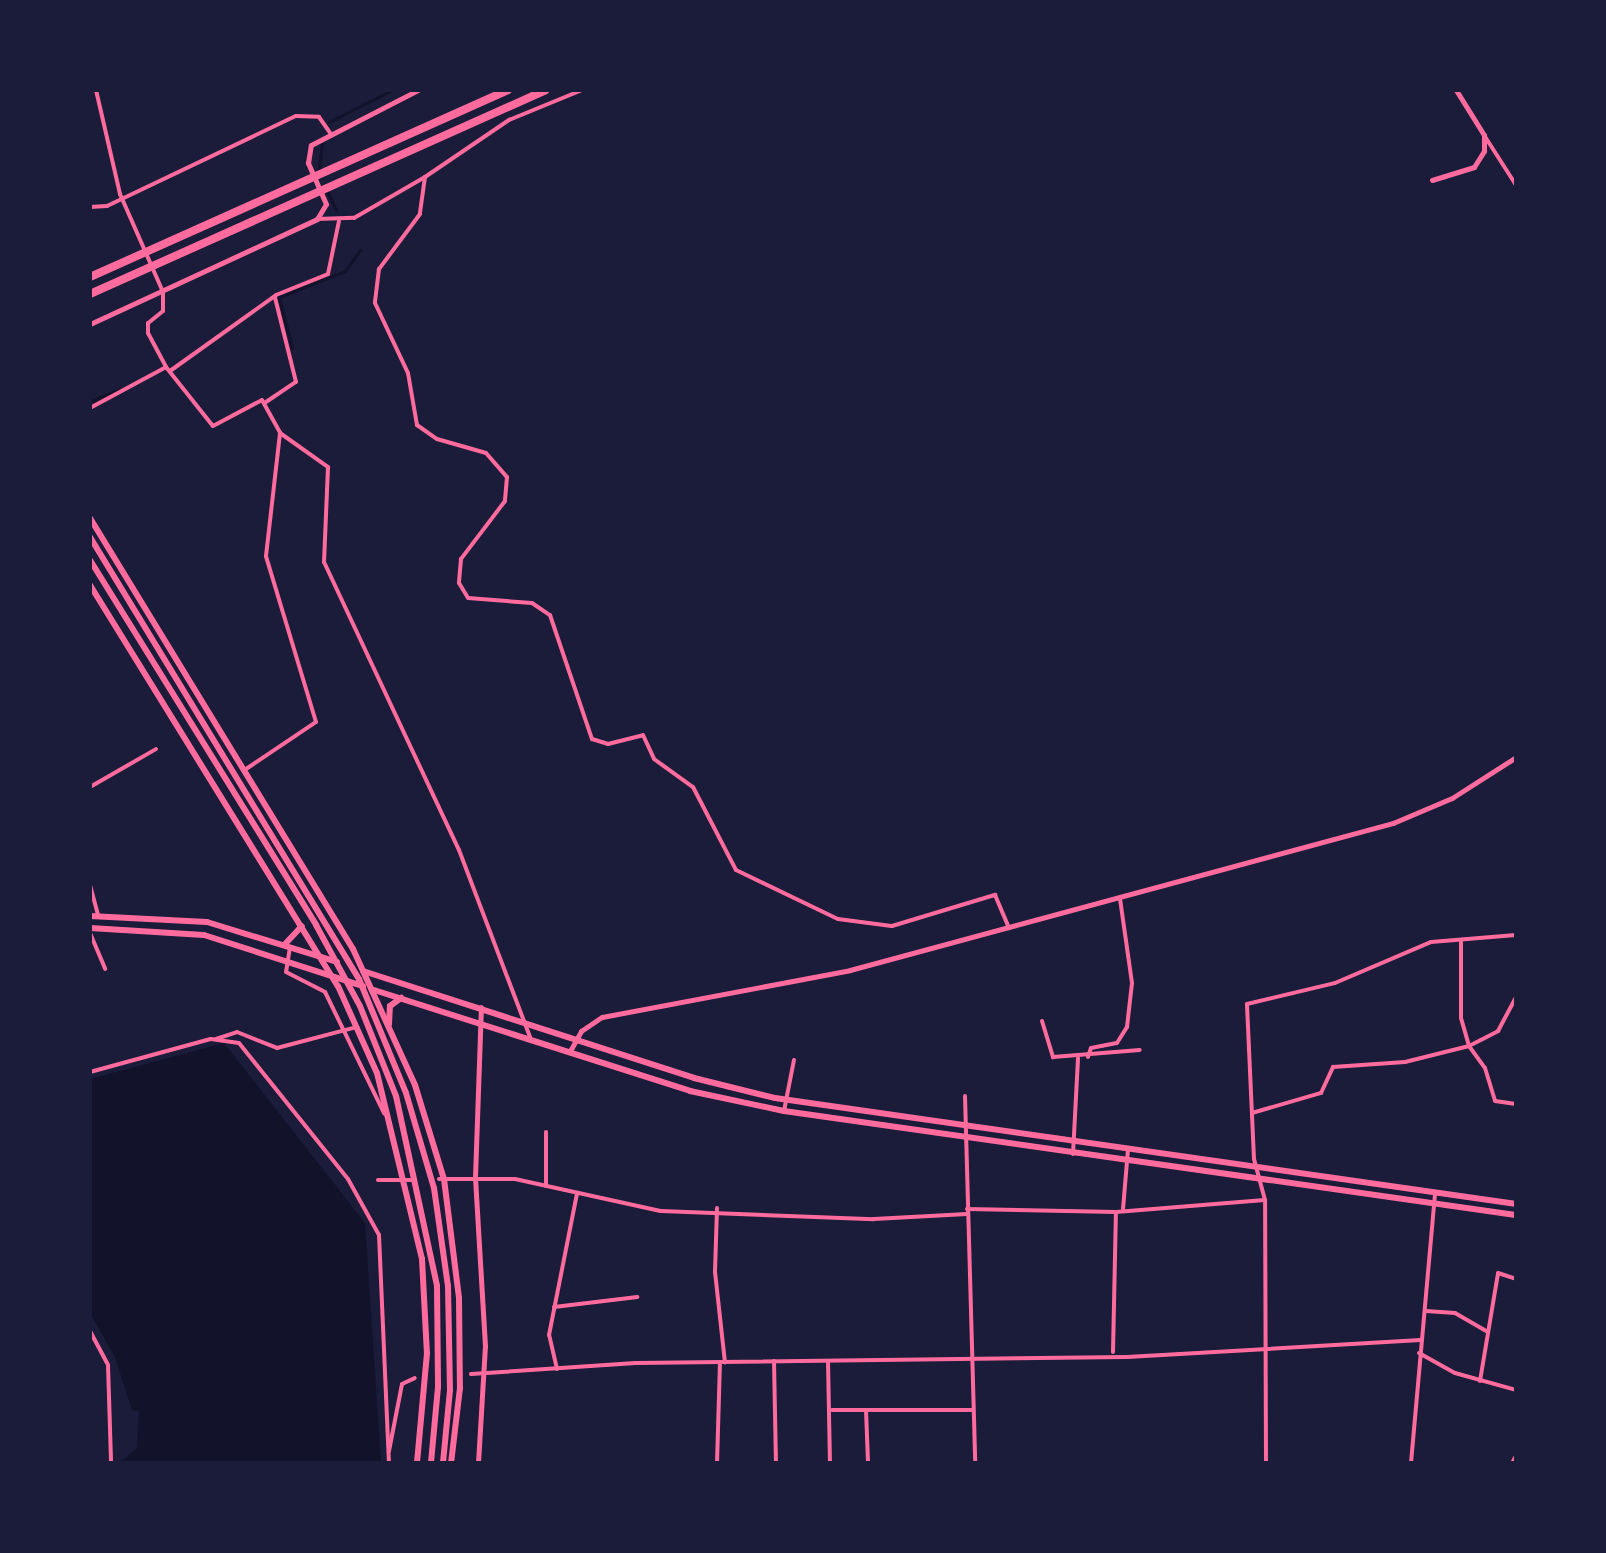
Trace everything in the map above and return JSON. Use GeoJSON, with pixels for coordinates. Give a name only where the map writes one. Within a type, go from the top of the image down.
{"type":"FeatureCollection","features":[{"type":"Feature","properties":{"kind":"highway"},"geometry":{"type":"LineString","coordinates":[[90,277],[508,90]]}},
{"type":"Feature","properties":{"kind":"highway"},"geometry":{"type":"LineString","coordinates":[[90,294],[545,90]]}},
{"type":"Feature","properties":{"kind":"main road"},"geometry":{"type":"LineString","coordinates":[[90,518],[246,768],[364,971],[389,1025],[442,1179],[460,1298],[457,1428],[447,1463]]}},
{"type":"Feature","properties":{"kind":"main road"},"geometry":{"type":"LineString","coordinates":[[90,537],[359,979],[406,1092],[434,1188],[448,1286],[447,1463]]}},
{"type":"Feature","properties":{"kind":"main road"},"geometry":{"type":"LineString","coordinates":[[90,560],[339,965],[396,1096],[437,1286],[431,1463]]}},
{"type":"Feature","properties":{"kind":"main road"},"geometry":{"type":"LineString","coordinates":[[90,585],[320,955],[357,1028],[411,1180],[426,1296],[417,1463]]}},
{"type":"Feature","properties":{"kind":"main road"},"geometry":{"type":"LineString","coordinates":[[94,916],[180,918],[290,946],[525,1019],[694,1078],[786,1100],[1516,1204]]}},
{"type":"Feature","properties":{"kind":"main road"},"geometry":{"type":"LineString","coordinates":[[274,942],[291,942],[302,926]]}},
{"type":"Feature","properties":{"kind":"main road"},"geometry":{"type":"LineString","coordinates":[[90,931],[179,930],[478,1020],[690,1091],[784,1111],[1516,1215]]}},
{"type":"Feature","properties":{"kind":"main road"},"geometry":{"type":"LineString","coordinates":[[389,1025],[390,1006],[402,997]]}},
{"type":"Feature","properties":{"kind":"street"},"geometry":{"type":"LineString","coordinates":[[96,90],[122,197],[163,292],[162,312],[148,323],[148,334],[168,369],[213,426],[266,402],[296,382],[274,298]]}},
{"type":"Feature","properties":{"kind":"street"},"geometry":{"type":"LineString","coordinates":[[317,219],[326,204],[308,154],[330,132],[418,90]]}},
{"type":"Feature","properties":{"kind":"street"},"geometry":{"type":"LineString","coordinates":[[90,324],[317,219],[339,221],[425,177],[510,120],[582,90]]}},
{"type":"Feature","properties":{"kind":"street"},"geometry":{"type":"LineString","coordinates":[[1456,90],[1516,185]]}},
{"type":"Feature","properties":{"kind":"street"},"geometry":{"type":"LineString","coordinates":[[90,207],[122,197],[296,116],[319,116],[330,132]]}},
{"type":"Feature","properties":{"kind":"street"},"geometry":{"type":"LineString","coordinates":[[1432,180],[1474,167],[1484,136]]}},
{"type":"Feature","properties":{"kind":"street"},"geometry":{"type":"LineString","coordinates":[[425,177],[420,214],[379,269],[376,303],[408,373],[416,425],[437,439],[486,453],[507,477],[505,501],[461,560],[462,591],[479,600],[542,607],[555,626],[592,738],[608,744],[643,736],[654,759],[694,787],[736,870],[859,926],[892,926],[995,896],[1009,928]]}},
{"type":"Feature","properties":{"kind":"street"},"geometry":{"type":"LineString","coordinates":[[90,408],[168,369],[274,298],[328,274],[339,221]]}},
{"type":"Feature","properties":{"kind":"street"},"geometry":{"type":"LineString","coordinates":[[266,402],[280,433],[328,467],[324,562],[370,650],[390,713],[459,850],[530,1038]]}},
{"type":"Feature","properties":{"kind":"street"},"geometry":{"type":"LineString","coordinates":[[246,768],[316,722],[266,556],[280,433]]}},
{"type":"Feature","properties":{"kind":"street"},"geometry":{"type":"LineString","coordinates":[[90,787],[156,750]]}},
{"type":"Feature","properties":{"kind":"street"},"geometry":{"type":"LineString","coordinates":[[570,1051],[575,1037],[602,1016],[782,985],[1009,928],[1393,823],[1452,798],[1516,757]]}},
{"type":"Feature","properties":{"kind":"street"},"geometry":{"type":"LineString","coordinates":[[90,885],[94,916]]}},
{"type":"Feature","properties":{"kind":"street"},"geometry":{"type":"LineString","coordinates":[[1088,1057],[1091,1048],[1117,1043],[1127,1027],[1132,983],[1120,897]]}},
{"type":"Feature","properties":{"kind":"street"},"geometry":{"type":"LineString","coordinates":[[90,931],[105,969]]}},
{"type":"Feature","properties":{"kind":"street"},"geometry":{"type":"LineString","coordinates":[[1266,1463],[1269,1349],[1265,1200],[1262,1180],[1254,1168],[1247,1004],[1335,982],[1431,942],[1516,935]]}},
{"type":"Feature","properties":{"kind":"street"},"geometry":{"type":"LineString","coordinates":[[1461,940],[1461,1018],[1468,1046],[1486,1068],[1495,1101],[1516,1104]]}},
{"type":"Feature","properties":{"kind":"street"},"geometry":{"type":"LineString","coordinates":[[290,946],[286,972],[325,992],[384,1113]]}},
{"type":"Feature","properties":{"kind":"street"},"geometry":{"type":"LineString","coordinates":[[1252,1113],[1321,1093],[1333,1068],[1405,1062],[1468,1046],[1498,1031],[1515,999]]}},
{"type":"Feature","properties":{"kind":"street"},"geometry":{"type":"LineString","coordinates":[[478,1463],[484,1373],[475,1177],[478,1020],[482,1007]]}},
{"type":"Feature","properties":{"kind":"street"},"geometry":{"type":"LineString","coordinates":[[1042,1021],[1053,1058],[1140,1050]]}},
{"type":"Feature","properties":{"kind":"street"},"geometry":{"type":"LineString","coordinates":[[90,1072],[237,1032],[277,1048],[357,1028]]}},
{"type":"Feature","properties":{"kind":"street"},"geometry":{"type":"LineString","coordinates":[[216,1039],[246,1049],[375,1222],[390,1463]]}},
{"type":"Feature","properties":{"kind":"street"},"geometry":{"type":"LineString","coordinates":[[1073,1154],[1078,1058]]}},
{"type":"Feature","properties":{"kind":"street"},"geometry":{"type":"LineString","coordinates":[[784,1111],[794,1060]]}},
{"type":"Feature","properties":{"kind":"street"},"geometry":{"type":"LineString","coordinates":[[965,1096],[970,1126],[969,1358],[975,1463]]}},
{"type":"Feature","properties":{"kind":"street"},"geometry":{"type":"LineString","coordinates":[[546,1132],[546,1186]]}},
{"type":"Feature","properties":{"kind":"street"},"geometry":{"type":"LineString","coordinates":[[1123,1209],[1128,1150]]}},
{"type":"Feature","properties":{"kind":"street"},"geometry":{"type":"LineString","coordinates":[[442,1179],[475,1177],[546,1186],[661,1211],[718,1208],[874,1219],[967,1211],[1116,1212],[1265,1200]]}},
{"type":"Feature","properties":{"kind":"street"},"geometry":{"type":"LineString","coordinates":[[378,1180],[411,1180]]}},
{"type":"Feature","properties":{"kind":"street"},"geometry":{"type":"LineString","coordinates":[[557,1369],[549,1335],[576,1193]]}},
{"type":"Feature","properties":{"kind":"street"},"geometry":{"type":"LineString","coordinates":[[1411,1463],[1435,1193]]}},
{"type":"Feature","properties":{"kind":"street"},"geometry":{"type":"LineString","coordinates":[[717,1463],[722,1362],[715,1272],[718,1208]]}},
{"type":"Feature","properties":{"kind":"street"},"geometry":{"type":"LineString","coordinates":[[1112,1353],[1116,1212]]}},
{"type":"Feature","properties":{"kind":"street"},"geometry":{"type":"LineString","coordinates":[[1480,1380],[1498,1274],[1516,1279]]}},
{"type":"Feature","properties":{"kind":"street"},"geometry":{"type":"LineString","coordinates":[[554,1307],[637,1297]]}},
{"type":"Feature","properties":{"kind":"street"},"geometry":{"type":"LineString","coordinates":[[1426,1311],[1455,1313],[1488,1332]]}},
{"type":"Feature","properties":{"kind":"street"},"geometry":{"type":"LineString","coordinates":[[90,1331],[108,1365],[112,1463]]}},
{"type":"Feature","properties":{"kind":"street"},"geometry":{"type":"LineString","coordinates":[[471,1374],[722,1362],[1269,1349],[1421,1340]]}},
{"type":"Feature","properties":{"kind":"street"},"geometry":{"type":"LineString","coordinates":[[1419,1352],[1480,1380],[1516,1390]]}},
{"type":"Feature","properties":{"kind":"street"},"geometry":{"type":"LineString","coordinates":[[828,1360],[832,1410],[830,1463]]}},
{"type":"Feature","properties":{"kind":"street"},"geometry":{"type":"LineString","coordinates":[[774,1361],[776,1463]]}},
{"type":"Feature","properties":{"kind":"street"},"geometry":{"type":"LineString","coordinates":[[389,1451],[402,1384],[416,1378]]}},
{"type":"Feature","properties":{"kind":"street"},"geometry":{"type":"LineString","coordinates":[[832,1410],[972,1410]]}},
{"type":"Feature","properties":{"kind":"street"},"geometry":{"type":"LineString","coordinates":[[866,1410],[868,1463]]}},
{"type":"Feature","properties":{"kind":"street"},"geometry":{"type":"LineString","coordinates":[[1512,1463],[1516,1456]]}},
{"type":"Feature","properties":{"kind":"shaded area"},"geometry":{"type":"Polygon","coordinates":[[[224,1043],[365,1223],[381,1463],[119,1463],[137,1448],[139,1411],[132,1410],[115,1357],[90,1313],[90,1079],[224,1043]]]}},
{"type":"Feature","properties":{"kind":"waterway"},"geometry":{"type":"LineString","coordinates":[[329,122],[392,90]]}},
{"type":"Feature","properties":{"kind":"waterway"},"geometry":{"type":"LineString","coordinates":[[319,171],[322,144]]}},
{"type":"Feature","properties":{"kind":"waterway"},"geometry":{"type":"LineString","coordinates":[[328,192],[336,209]]}},
{"type":"Feature","properties":{"kind":"waterway"},"geometry":{"type":"LineString","coordinates":[[292,348],[279,297],[345,271],[360,250]]}},
{"type":"Feature","properties":{"kind":"waterway"},"geometry":{"type":"LineString","coordinates":[[90,401],[121,389]]}}]}
